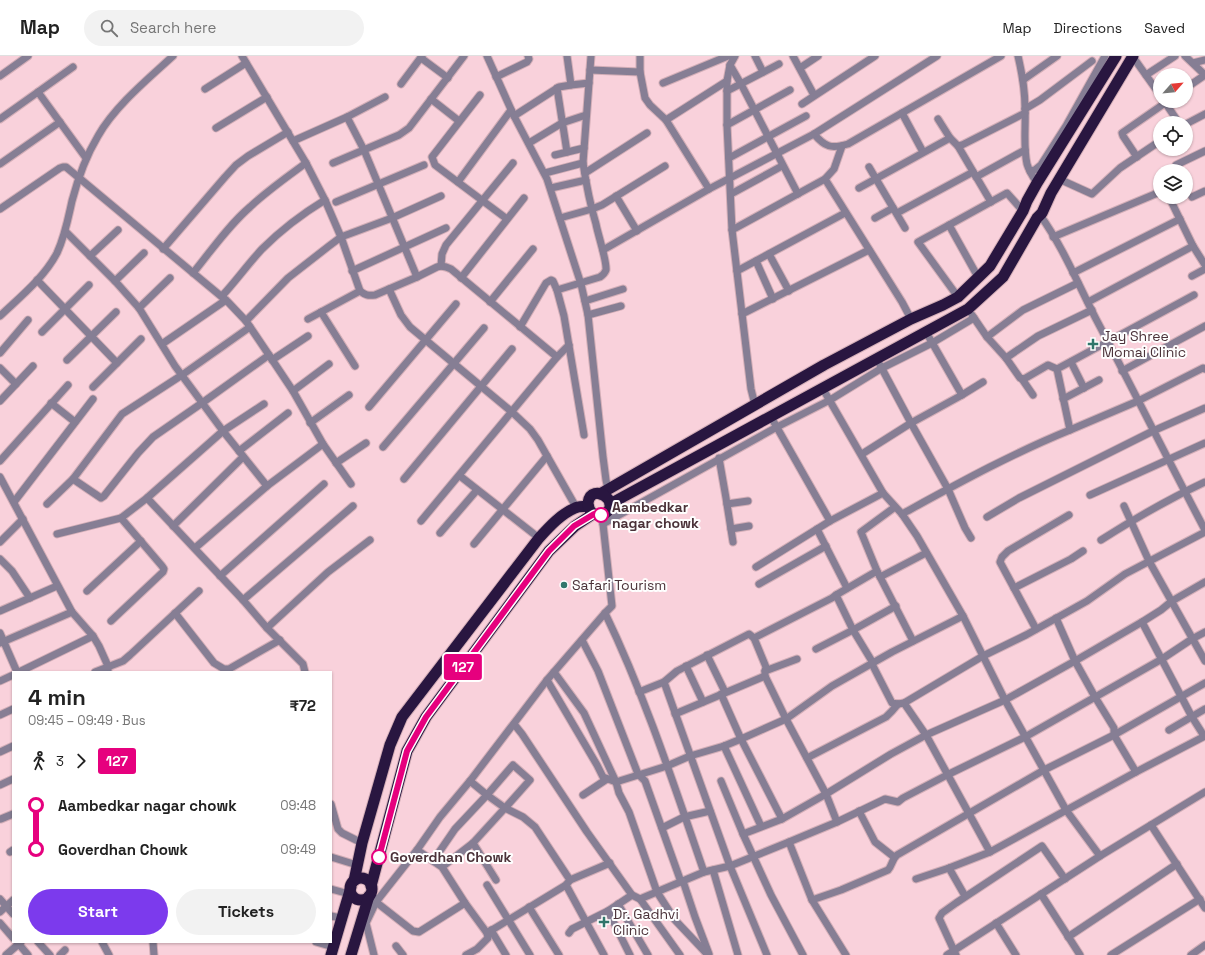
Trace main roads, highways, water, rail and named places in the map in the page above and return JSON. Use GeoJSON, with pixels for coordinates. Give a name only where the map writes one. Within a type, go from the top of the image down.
{"type":"FeatureCollection","features":[{"type":"Feature","properties":{"kind":"highway"},"geometry":{"type":"LineString","coordinates":[[596,515],[589,500],[594,495],[604,491],[824,365],[911,319],[958,297],[990,266],[1037,183],[1116,56]]}},
{"type":"Feature","properties":{"kind":"highway"},"geometry":{"type":"LineString","coordinates":[[610,504],[823,389],[880,364],[926,332],[971,313],[1003,277],[1133,56]]}},
{"type":"Feature","properties":{"kind":"highway"},"geometry":{"type":"LineString","coordinates":[[1037,183],[1047,185],[1051,194]]}},
{"type":"Feature","properties":{"kind":"highway"},"geometry":{"type":"LineString","coordinates":[[1025,206],[1026,215],[1031,218],[1038,217]]}},
{"type":"Feature","properties":{"kind":"highway"},"geometry":{"type":"LineString","coordinates":[[351,955],[373,895],[407,751],[426,717],[549,551],[574,526],[608,511],[610,504],[604,491]]}},
{"type":"Feature","properties":{"kind":"highway"},"geometry":{"type":"LineString","coordinates":[[332,951],[336,917],[351,887],[390,745],[402,717],[539,538],[555,521],[576,507],[596,515]]}},
{"type":"Feature","properties":{"kind":"highway"},"geometry":{"type":"LineString","coordinates":[[351,887],[359,878],[364,879],[368,881],[373,895]]}},
{"type":"Feature","properties":{"kind":"highway"},"geometry":{"type":"LineString","coordinates":[[351,887],[352,893],[356,898],[363,899],[373,895]]}},
{"type":"Feature","properties":{"kind":"place","name":"Jay Shree Momai Clinic"},"geometry":{"type":"Point","coordinates":[1093,344]}},
{"type":"Feature","properties":{"kind":"place","name":"Aambedkar nagar chowk"},"geometry":{"type":"Point","coordinates":[601,515]}},
{"type":"Feature","properties":{"kind":"place","name":"Safari Tourism"},"geometry":{"type":"Point","coordinates":[564,585]}},
{"type":"Feature","properties":{"kind":"place","name":"Goverdhan Chowk"},"geometry":{"type":"Point","coordinates":[379,857]}},
{"type":"Feature","properties":{"kind":"place","name":"Dr. Gadhvi Clinic"},"geometry":{"type":"Point","coordinates":[604,922]}}]}
